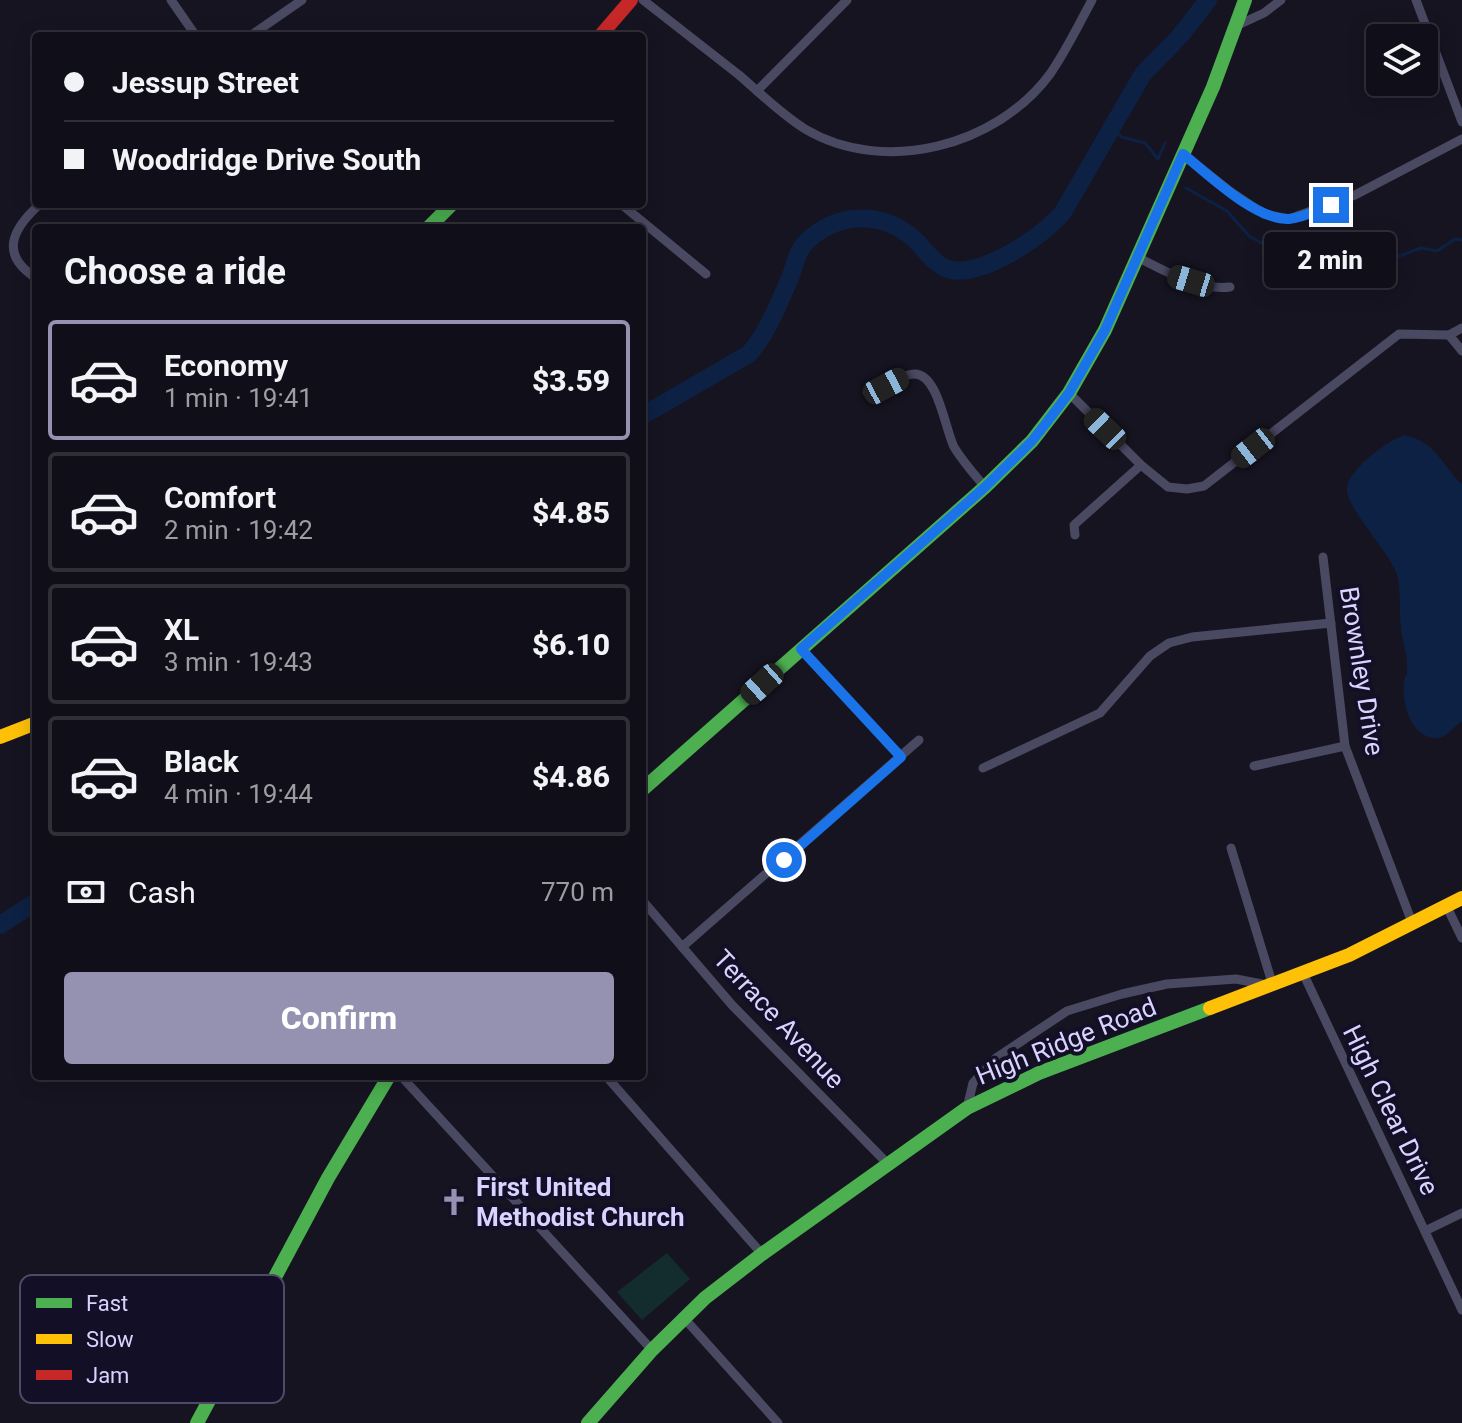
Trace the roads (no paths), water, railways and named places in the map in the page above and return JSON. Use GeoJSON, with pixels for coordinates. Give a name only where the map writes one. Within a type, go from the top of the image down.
{"type":"FeatureCollection","features":[{"type":"Feature","properties":{"kind":"main road"},"geometry":{"type":"LineString","coordinates":[[603,32],[631,0]]}},
{"type":"Feature","properties":{"kind":"main road"},"geometry":{"type":"LineString","coordinates":[[646,786],[985,487],[1032,441],[1069,393],[1105,330],[1238,25],[1245,0]]}},
{"type":"Feature","properties":{"kind":"main road"},"geometry":{"type":"LineString","coordinates":[[432,224],[448,208]]}},
{"type":"Feature","properties":{"kind":"main road"},"geometry":{"type":"LineString","coordinates":[[0,737],[32,725]]}},
{"type":"Feature","properties":{"kind":"main road","name":"High Ridge Road"},"geometry":{"type":"LineString","coordinates":[[588,1423],[652,1350],[705,1298],[967,1108],[1039,1073],[1349,955],[1462,898]]}},
{"type":"Feature","properties":{"kind":"main road"},"geometry":{"type":"LineString","coordinates":[[276,1275],[328,1178],[387,1080]]}},
{"type":"Feature","properties":{"kind":"main road"},"geometry":{"type":"LineString","coordinates":[[197,1423],[208,1403]]}},
{"type":"Feature","properties":{"kind":"street"},"geometry":{"type":"LineString","coordinates":[[171,0],[193,32]]}},
{"type":"Feature","properties":{"kind":"street"},"geometry":{"type":"LineString","coordinates":[[256,32],[302,0]]}},
{"type":"Feature","properties":{"kind":"street"},"geometry":{"type":"LineString","coordinates":[[643,0],[805,129],[847,146],[889,152],[927,149],[972,134],[1011,113],[1050,74],[1092,0]]}},
{"type":"Feature","properties":{"kind":"street"},"geometry":{"type":"LineString","coordinates":[[757,91],[847,0]]}},
{"type":"Feature","properties":{"kind":"street"},"geometry":{"type":"LineString","coordinates":[[1238,25],[1264,13],[1281,0]]}},
{"type":"Feature","properties":{"kind":"street"},"geometry":{"type":"LineString","coordinates":[[1416,0],[1462,122]]}},
{"type":"Feature","properties":{"kind":"street"},"geometry":{"type":"LineString","coordinates":[[1183,154],[1264,214],[1289,219],[1355,195],[1462,139]]}},
{"type":"Feature","properties":{"kind":"street"},"geometry":{"type":"LineString","coordinates":[[32,276],[11,260],[9,242],[20,224],[36,208]]}},
{"type":"Feature","properties":{"kind":"street"},"geometry":{"type":"LineString","coordinates":[[626,208],[645,224]]}},
{"type":"Feature","properties":{"kind":"street"},"geometry":{"type":"LineString","coordinates":[[646,225],[706,274]]}},
{"type":"Feature","properties":{"kind":"street"},"geometry":{"type":"LineString","coordinates":[[1137,257],[1173,275],[1208,286],[1230,287]]}},
{"type":"Feature","properties":{"kind":"street"},"geometry":{"type":"LineString","coordinates":[[1069,393],[1141,465],[1168,487],[1187,489],[1204,486],[1399,334],[1449,335],[1462,328]]}},
{"type":"Feature","properties":{"kind":"street"},"geometry":{"type":"LineString","coordinates":[[1449,335],[1462,351]]}},
{"type":"Feature","properties":{"kind":"street"},"geometry":{"type":"LineString","coordinates":[[867,392],[910,373],[921,375],[936,394],[953,445],[985,487]]}},
{"type":"Feature","properties":{"kind":"street"},"geometry":{"type":"LineString","coordinates":[[1075,535],[1074,525],[1141,465]]}},
{"type":"Feature","properties":{"kind":"street","name":"Brownley Drive"},"geometry":{"type":"LineString","coordinates":[[1323,557],[1345,746],[1413,925]]}},
{"type":"Feature","properties":{"kind":"street"},"geometry":{"type":"LineString","coordinates":[[983,768],[1100,713],[1150,656],[1169,643],[1192,637],[1331,623]]}},
{"type":"Feature","properties":{"kind":"street"},"geometry":{"type":"LineString","coordinates":[[801,649],[901,757]]}},
{"type":"Feature","properties":{"kind":"street"},"geometry":{"type":"LineString","coordinates":[[682,947],[919,740]]}},
{"type":"Feature","properties":{"kind":"street"},"geometry":{"type":"LineString","coordinates":[[1254,766],[1345,746]]}},
{"type":"Feature","properties":{"kind":"street"},"geometry":{"type":"LineString","coordinates":[[967,1108],[973,1083],[996,1058],[1067,1011],[1167,984],[1236,979],[1273,986],[1231,848]]}},
{"type":"Feature","properties":{"kind":"street","name":"Terrace Avenue"},"geometry":{"type":"LineString","coordinates":[[646,905],[732,1005],[888,1164]]}},
{"type":"Feature","properties":{"kind":"street"},"geometry":{"type":"LineString","coordinates":[[1447,907],[1462,938]]}},
{"type":"Feature","properties":{"kind":"street","name":"High Clear Drive"},"geometry":{"type":"LineString","coordinates":[[1303,973],[1462,1310]]}},
{"type":"Feature","properties":{"kind":"street"},"geometry":{"type":"LineString","coordinates":[[405,1080],[652,1350]]}},
{"type":"Feature","properties":{"kind":"street"},"geometry":{"type":"LineString","coordinates":[[610,1080],[762,1254]]}},
{"type":"Feature","properties":{"kind":"street"},"geometry":{"type":"LineString","coordinates":[[1425,1231],[1462,1213]]}},
{"type":"Feature","properties":{"kind":"street"},"geometry":{"type":"LineString","coordinates":[[684,1318],[778,1423]]}},
{"type":"Feature","properties":{"kind":"water"},"geometry":{"type":"Polygon","coordinates":[[[1404,435],[1424,443],[1462,484],[1462,721],[1437,738],[1420,732],[1406,709],[1403,690],[1407,665],[1398,578],[1387,556],[1353,507],[1347,488],[1361,464],[1404,435]]]}},
{"type":"Feature","properties":{"kind":"waterway"},"geometry":{"type":"LineString","coordinates":[[646,414],[749,354],[772,318],[801,248],[833,224],[861,218],[889,223],[914,239],[940,265],[958,271],[991,263],[1041,233],[1063,212],[1143,74],[1180,36],[1208,0]]}},
{"type":"Feature","properties":{"kind":"waterway"},"geometry":{"type":"LineString","coordinates":[[1110,129],[1122,137],[1145,143],[1158,159],[1165,143]]}},
{"type":"Feature","properties":{"kind":"waterway"},"geometry":{"type":"LineString","coordinates":[[1186,188],[1227,211],[1249,236],[1267,246],[1288,248],[1333,265],[1357,263],[1381,254],[1397,257],[1421,248],[1437,251],[1455,239],[1462,240]]}},
{"type":"Feature","properties":{"kind":"waterway"},"geometry":{"type":"LineString","coordinates":[[0,925],[32,905]]}},
{"type":"Feature","properties":{"kind":"place","name":"First United Methodist Church"},"geometry":{"type":"Point","coordinates":[454,1202]}}]}
